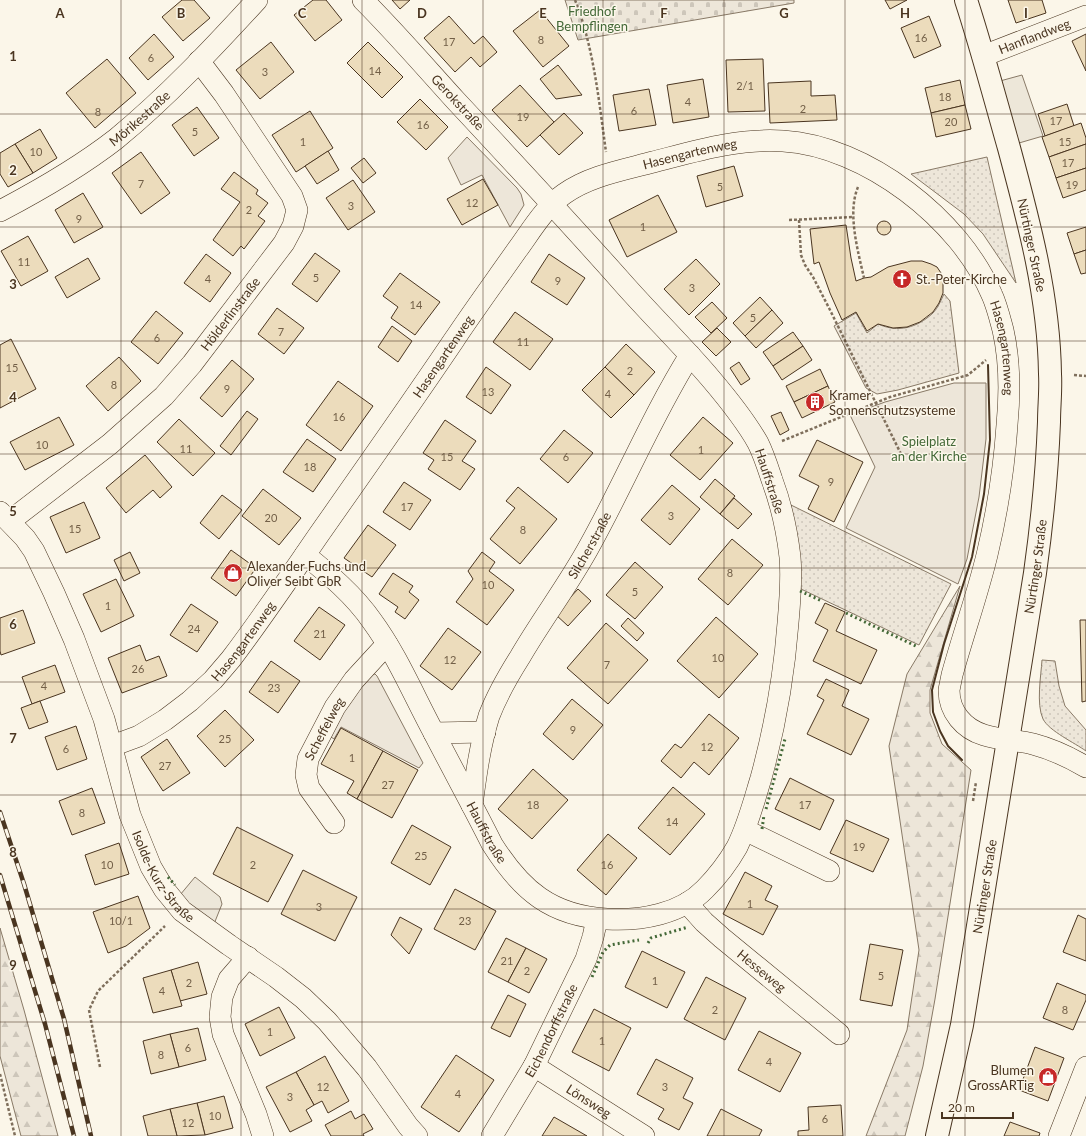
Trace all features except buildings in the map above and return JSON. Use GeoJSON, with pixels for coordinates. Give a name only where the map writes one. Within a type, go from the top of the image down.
{"type":"FeatureCollection","features":[{"type":"Feature","properties":{"kind":"street","name":"Mörikestraße"},"geometry":{"type":"LineString","coordinates":[[0,211],[60,177],[115,139],[156,104],[257,0]]}},
{"type":"Feature","properties":{"kind":"street","name":"Gerokstraße"},"geometry":{"type":"LineString","coordinates":[[364,0],[552,204]]}},
{"type":"Feature","properties":{"kind":"street","name":"Nürtinger Straße"},"geometry":{"type":"LineString","coordinates":[[937,1136],[962,1025],[1028,618],[1042,517],[1048,436],[1050,374],[1044,303],[1032,240],[1020,188],[966,0]]}},
{"type":"Feature","properties":{"kind":"street","name":"Hanflandweg"},"geometry":{"type":"LineString","coordinates":[[983,56],[1086,16]]}},
{"type":"Feature","properties":{"kind":"street","name":"Hölderlinstraße"},"geometry":{"type":"LineString","coordinates":[[5,516],[110,444],[164,396],[192,364],[237,306],[284,243],[293,226],[297,210],[292,196],[224,94],[199,61]]}},
{"type":"Feature","properties":{"kind":"street","name":"Hasengartenweg"},"geometry":{"type":"LineString","coordinates":[[112,746],[139,736],[165,720],[190,701],[213,680],[231,659],[391,433],[492,284],[536,223],[552,204],[573,188],[609,174],[734,142],[765,140],[808,144],[854,159],[876,171],[896,184],[936,217],[967,252],[986,282],[994,298],[1003,332],[1009,382],[1006,444],[997,508],[990,543],[952,675],[949,690],[951,703],[956,716],[968,727],[984,735],[1038,745],[1055,751],[1086,767]]}},
{"type":"Feature","properties":{"kind":"street","name":"Hauffstraße"},"geometry":{"type":"LineString","coordinates":[[305,555],[322,568],[355,600],[372,620],[387,644],[505,866],[537,897],[554,907],[577,915],[619,920],[641,918],[674,909],[687,903],[704,890],[736,850],[745,830],[765,765],[783,676],[790,600],[790,560],[788,544],[773,482],[761,450],[742,417],[724,394],[552,204]]}},
{"type":"Feature","properties":{"kind":"street","name":"Silcherstraße"},"geometry":{"type":"LineString","coordinates":[[472,805],[485,732],[496,700],[509,675],[590,545],[666,396],[690,355]]}},
{"type":"Feature","properties":{"kind":"street","name":"Isolde-Kurz-Straße"},"geometry":{"type":"LineString","coordinates":[[5,516],[26,538],[42,567],[74,639],[95,694],[112,746],[128,808],[151,867],[164,889],[182,911],[303,998],[327,1021],[367,1068],[408,1126],[417,1136]]}},
{"type":"Feature","properties":{"kind":"street","name":"Scheffelweg"},"geometry":{"type":"LineString","coordinates":[[334,823],[309,788],[306,775],[308,759],[335,707],[354,680],[387,644]]}},
{"type":"Feature","properties":{"kind":"street"},"geometry":{"type":"LineString","coordinates":[[434,733],[485,732]]}},
{"type":"Feature","properties":{"kind":"street"},"geometry":{"type":"LineString","coordinates":[[745,830],[829,871]]}},
{"type":"Feature","properties":{"kind":"street","name":"Hesseweg"},"geometry":{"type":"LineString","coordinates":[[687,903],[700,918],[722,938],[840,1034]]}},
{"type":"Feature","properties":{"kind":"street","name":"Eichendorffstraße"},"geometry":{"type":"LineString","coordinates":[[492,1136],[534,1066],[586,959],[597,918]]}},
{"type":"Feature","properties":{"kind":"street"},"geometry":{"type":"LineString","coordinates":[[248,958],[229,979],[222,997],[220,1017],[223,1034],[256,1114],[263,1136]]}},
{"type":"Feature","properties":{"kind":"street","name":"Lönsweg"},"geometry":{"type":"LineString","coordinates":[[534,1066],[644,1136]]}},
{"type":"Feature","properties":{"kind":"street"},"geometry":{"type":"LineString","coordinates":[[1059,1136],[1086,1067]]}},
{"type":"Feature","properties":{"kind":"path"},"geometry":{"type":"LineString","coordinates":[[576,0],[587,38],[593,67],[609,174]]}},
{"type":"Feature","properties":{"kind":"path"},"geometry":{"type":"LineString","coordinates":[[789,220],[853,215],[864,278]]}},
{"type":"Feature","properties":{"kind":"path"},"geometry":{"type":"LineString","coordinates":[[799,220],[801,255],[805,266],[829,308],[902,456]]}},
{"type":"Feature","properties":{"kind":"path"},"geometry":{"type":"LineString","coordinates":[[761,450],[890,397],[968,375]]}},
{"type":"Feature","properties":{"kind":"path"},"geometry":{"type":"LineString","coordinates":[[1069,375],[1086,376]]}},
{"type":"Feature","properties":{"kind":"path"},"geometry":{"type":"LineString","coordinates":[[100,1067],[90,1010],[98,991],[182,911]]}},
{"type":"Feature","properties":{"kind":"path"},"geometry":{"type":"LineString","coordinates":[[0,1074],[15,1136]]}},
{"type":"Feature","properties":{"kind":"green space","name":"Friedhof Bempflingen"},"geometry":{"type":"Polygon","coordinates":[[[565,0],[794,0],[794,3],[578,40],[565,0]]]}},
{"type":"Feature","properties":{"kind":"green space"},"geometry":{"type":"Polygon","coordinates":[[[467,137],[517,188],[521,194],[524,205],[510,227],[482,175],[461,185],[448,158],[467,137]]]}},
{"type":"Feature","properties":{"kind":"green space"},"geometry":{"type":"Polygon","coordinates":[[[987,157],[1016,283],[983,234],[964,214],[911,174],[987,157]]]}},
{"type":"Feature","properties":{"kind":"green space"},"geometry":{"type":"Polygon","coordinates":[[[944,294],[950,301],[959,373],[898,390],[877,394],[866,388],[834,326],[856,313],[867,333],[878,324],[885,327],[907,328],[927,318],[933,313],[944,294]]]}},
{"type":"Feature","properties":{"kind":"green space","name":"Spielplatz an der Kirche"},"geometry":{"type":"Polygon","coordinates":[[[954,383],[986,383],[986,439],[979,497],[967,559],[958,584],[846,528],[875,467],[850,415],[885,402],[954,383]]]}},
{"type":"Feature","properties":{"kind":"green space"},"geometry":{"type":"Polygon","coordinates":[[[791,505],[951,584],[919,645],[801,589],[791,505]]]}},
{"type":"Feature","properties":{"kind":"green space"},"geometry":{"type":"Polygon","coordinates":[[[960,586],[930,690],[930,713],[942,744],[971,770],[935,999],[923,1066],[905,1136],[866,1136],[907,1030],[919,950],[889,746],[907,674],[960,586]]]}},
{"type":"Feature","properties":{"kind":"green space"},"geometry":{"type":"Polygon","coordinates":[[[1042,660],[1055,661],[1059,686],[1065,706],[1086,730],[1086,751],[1056,732],[1043,719],[1039,698],[1042,660]]]}},
{"type":"Feature","properties":{"kind":"green space"},"geometry":{"type":"Polygon","coordinates":[[[372,674],[377,676],[423,763],[419,768],[341,727],[334,739],[328,735],[339,712],[372,674]]]}},
{"type":"Feature","properties":{"kind":"green space"},"geometry":{"type":"Polygon","coordinates":[[[0,928],[58,1136],[21,1136],[0,1056],[0,928]]]}},
{"type":"Feature","properties":{"kind":"shaded area"},"geometry":{"type":"Polygon","coordinates":[[[1022,75],[1043,136],[1019,143],[1000,81],[1022,75]]]}},
{"type":"Feature","properties":{"kind":"shaded area"},"geometry":{"type":"Polygon","coordinates":[[[195,877],[220,897],[222,904],[214,924],[203,919],[180,895],[195,877]]]}},
{"type":"Feature","properties":{"kind":"railway"},"geometry":{"type":"LineString","coordinates":[[0,812],[24,884],[64,1019],[91,1136]]}},
{"type":"Feature","properties":{"kind":"railway"},"geometry":{"type":"LineString","coordinates":[[0,875],[45,1024],[74,1136]]}},
{"type":"Feature","properties":{"kind":"hedge"},"geometry":{"type":"LineString","coordinates":[[800,591],[822,601]]}},
{"type":"Feature","properties":{"kind":"hedge"},"geometry":{"type":"LineString","coordinates":[[846,613],[918,647]]}},
{"type":"Feature","properties":{"kind":"hedge"},"geometry":{"type":"LineString","coordinates":[[766,809],[785,739]]}},
{"type":"Feature","properties":{"kind":"hedge"},"geometry":{"type":"LineString","coordinates":[[762,829],[764,815]]}},
{"type":"Feature","properties":{"kind":"hedge"},"geometry":{"type":"LineString","coordinates":[[168,877],[175,885]]}},
{"type":"Feature","properties":{"kind":"hedge"},"geometry":{"type":"LineString","coordinates":[[648,943],[651,938],[688,927]]}},
{"type":"Feature","properties":{"kind":"hedge"},"geometry":{"type":"LineString","coordinates":[[592,977],[603,952],[610,945],[639,940]]}},
{"type":"Feature","properties":{"kind":"wall"},"geometry":{"type":"LineString","coordinates":[[962,760],[948,746],[940,731],[933,712],[932,690],[944,644],[972,557],[984,494],[990,440],[988,365]]}},
{"type":"Feature","properties":{"kind":"place","name":"St.-Peter-Kirche"},"geometry":{"type":"Point","coordinates":[902,279]}},
{"type":"Feature","properties":{"kind":"place","name":"Kramer Sonnenschutzsysteme"},"geometry":{"type":"Point","coordinates":[815,402]}},
{"type":"Feature","properties":{"kind":"place","name":"Alexander Fuchs und Oliver Seibt GbR"},"geometry":{"type":"Point","coordinates":[233,573]}},
{"type":"Feature","properties":{"kind":"place","name":"Blumen GrossARTig"},"geometry":{"type":"Point","coordinates":[1048,1077]}}]}
